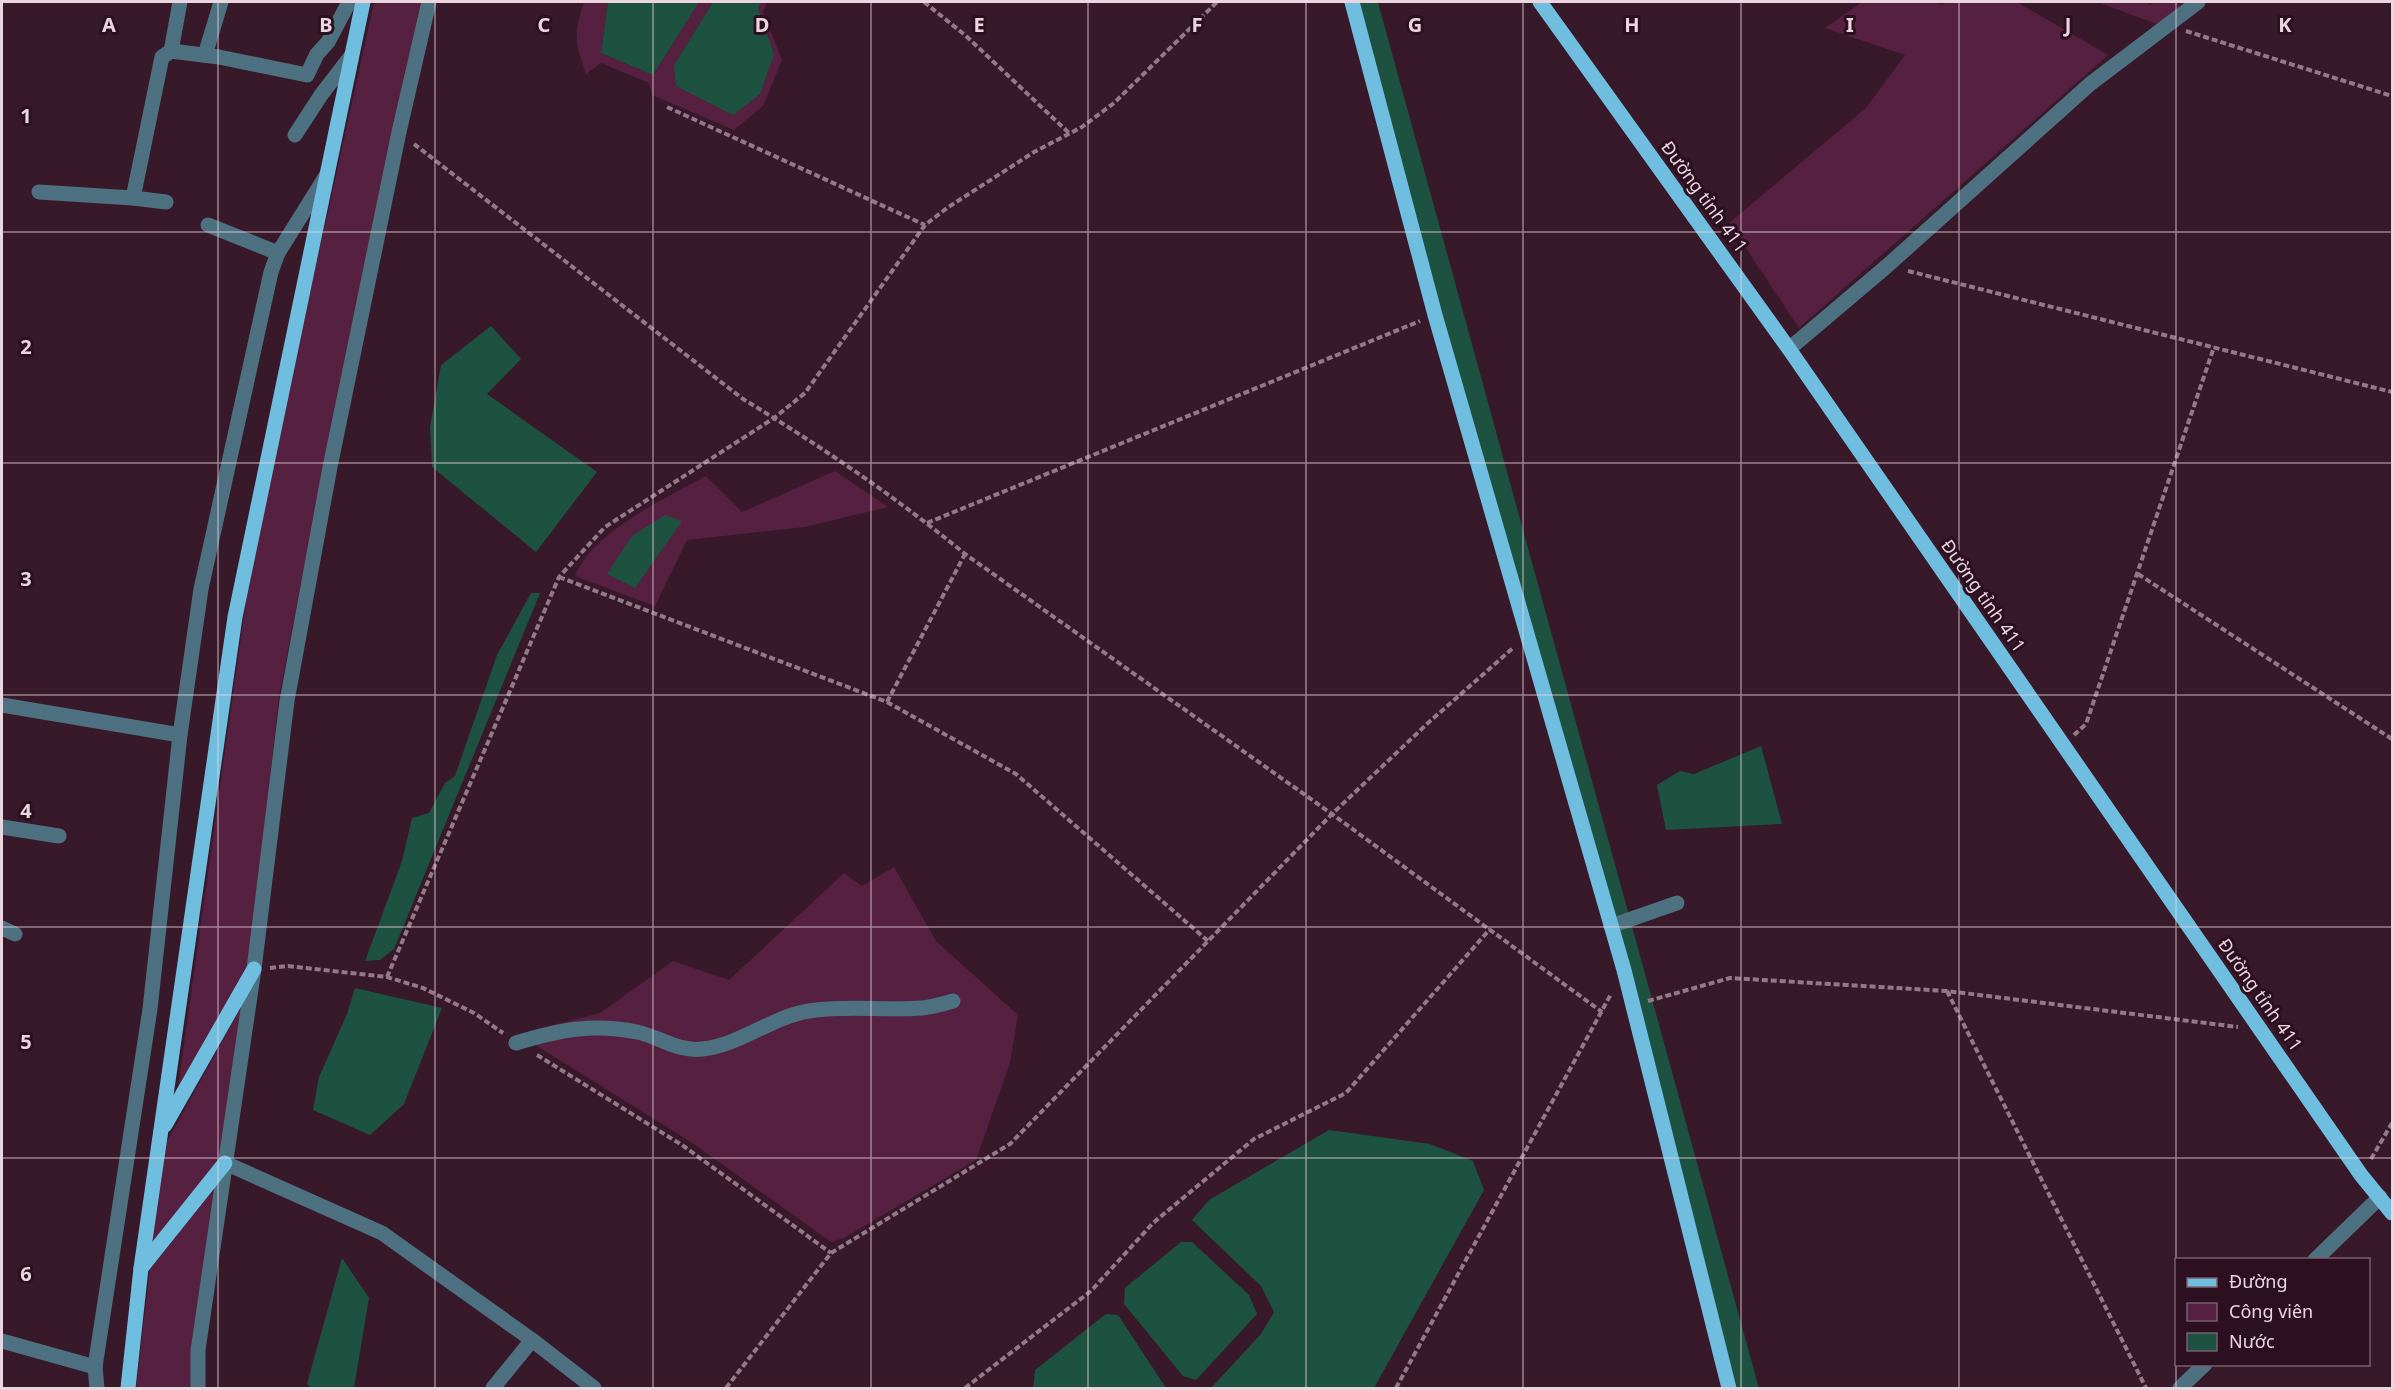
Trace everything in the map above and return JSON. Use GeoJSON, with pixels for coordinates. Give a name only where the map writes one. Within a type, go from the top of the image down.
{"type":"FeatureCollection","features":[{"type":"Feature","properties":{"kind":"main road"},"geometry":{"type":"LineString","coordinates":[[128,1389],[141,1268],[235,617],[363,2]]}},
{"type":"Feature","properties":{"kind":"main road"},"geometry":{"type":"LineString","coordinates":[[1352,2],[1435,315],[1624,970],[1729,1389]]}},
{"type":"Feature","properties":{"kind":"main road","name":"Đường tỉnh 411"},"geometry":{"type":"LineString","coordinates":[[1540,2],[1789,349],[2361,1175],[2392,1213]]}},
{"type":"Feature","properties":{"kind":"main road"},"geometry":{"type":"LineString","coordinates":[[161,1132],[254,969]]}},
{"type":"Feature","properties":{"kind":"main road"},"geometry":{"type":"LineString","coordinates":[[141,1268],[225,1163]]}},
{"type":"Feature","properties":{"kind":"street"},"geometry":{"type":"LineString","coordinates":[[171,51],[180,2]]}},
{"type":"Feature","properties":{"kind":"street"},"geometry":{"type":"LineString","coordinates":[[205,55],[220,2]]}},
{"type":"Feature","properties":{"kind":"street"},"geometry":{"type":"LineString","coordinates":[[133,198],[162,57],[171,51],[205,55],[307,75],[317,54],[328,42],[349,2]]}},
{"type":"Feature","properties":{"kind":"street"},"geometry":{"type":"LineString","coordinates":[[198,1389],[198,1350],[254,969],[287,700],[330,467],[399,132],[429,2]]}},
{"type":"Feature","properties":{"kind":"street"},"geometry":{"type":"LineString","coordinates":[[1789,349],[1887,266],[2090,84],[2199,2]]}},
{"type":"Feature","properties":{"kind":"street"},"geometry":{"type":"LineString","coordinates":[[295,135],[321,95],[351,56]]}},
{"type":"Feature","properties":{"kind":"street"},"geometry":{"type":"LineString","coordinates":[[97,1389],[95,1368],[150,1009],[180,735],[201,590],[271,272],[278,253],[326,176]]}},
{"type":"Feature","properties":{"kind":"street"},"geometry":{"type":"LineString","coordinates":[[39,192],[166,202]]}},
{"type":"Feature","properties":{"kind":"street"},"geometry":{"type":"LineString","coordinates":[[208,225],[278,253]]}},
{"type":"Feature","properties":{"kind":"street"},"geometry":{"type":"LineString","coordinates":[[2,705],[180,735]]}},
{"type":"Feature","properties":{"kind":"street"},"geometry":{"type":"LineString","coordinates":[[2,827],[59,836]]}},
{"type":"Feature","properties":{"kind":"street"},"geometry":{"type":"LineString","coordinates":[[1612,926],[1677,903]]}},
{"type":"Feature","properties":{"kind":"street"},"geometry":{"type":"LineString","coordinates":[[516,1042],[558,1030],[595,1028],[639,1033],[682,1049],[702,1049],[744,1038],[789,1015],[807,1011],[833,1007],[924,1008],[953,1001]]}},
{"type":"Feature","properties":{"kind":"street"},"geometry":{"type":"LineString","coordinates":[[225,1163],[382,1233],[532,1341],[594,1389]]}},
{"type":"Feature","properties":{"kind":"street"},"geometry":{"type":"LineString","coordinates":[[2317,1258],[2380,1197]]}},
{"type":"Feature","properties":{"kind":"street"},"geometry":{"type":"LineString","coordinates":[[2,1341],[95,1368]]}},
{"type":"Feature","properties":{"kind":"street"},"geometry":{"type":"LineString","coordinates":[[493,1389],[532,1341]]}},
{"type":"Feature","properties":{"kind":"street"},"geometry":{"type":"LineString","coordinates":[[2180,1389],[2204,1366]]}},
{"type":"Feature","properties":{"kind":"path"},"geometry":{"type":"LineString","coordinates":[[924,2],[965,35],[1069,134]]}},
{"type":"Feature","properties":{"kind":"path"},"geometry":{"type":"LineString","coordinates":[[387,977],[559,577],[605,527],[774,418],[805,393],[925,225],[947,208],[1034,152],[1082,127],[1114,103],[1217,2]]}},
{"type":"Feature","properties":{"kind":"path"},"geometry":{"type":"LineString","coordinates":[[2168,25],[2392,96]]}},
{"type":"Feature","properties":{"kind":"path"},"geometry":{"type":"LineString","coordinates":[[667,107],[925,225]]}},
{"type":"Feature","properties":{"kind":"path"},"geometry":{"type":"LineString","coordinates":[[399,132],[743,399],[927,523],[965,554],[1332,814],[1602,1011]]}},
{"type":"Feature","properties":{"kind":"path"},"geometry":{"type":"LineString","coordinates":[[1887,266],[2392,392]]}},
{"type":"Feature","properties":{"kind":"path"},"geometry":{"type":"LineString","coordinates":[[927,523],[1435,315]]}},
{"type":"Feature","properties":{"kind":"path"},"geometry":{"type":"LineString","coordinates":[[2063,745],[2086,724],[2214,348]]}},
{"type":"Feature","properties":{"kind":"path"},"geometry":{"type":"LineString","coordinates":[[887,702],[965,554]]}},
{"type":"Feature","properties":{"kind":"path"},"geometry":{"type":"LineString","coordinates":[[2138,574],[2392,739]]}},
{"type":"Feature","properties":{"kind":"path"},"geometry":{"type":"LineString","coordinates":[[559,577],[887,702],[1016,774],[1208,941]]}},
{"type":"Feature","properties":{"kind":"path"},"geometry":{"type":"LineString","coordinates":[[726,1389],[831,1253],[1010,1144],[1332,814],[1428,723],[1528,635]]}},
{"type":"Feature","properties":{"kind":"path"},"geometry":{"type":"LineString","coordinates":[[965,1389],[1091,1291],[1153,1223],[1254,1139],[1346,1093],[1490,929]]}},
{"type":"Feature","properties":{"kind":"path"},"geometry":{"type":"LineString","coordinates":[[254,969],[288,966],[387,977],[423,988],[474,1013],[516,1042],[682,1145],[831,1253]]}},
{"type":"Feature","properties":{"kind":"path"},"geometry":{"type":"LineString","coordinates":[[1396,1389],[1624,970]]}},
{"type":"Feature","properties":{"kind":"path"},"geometry":{"type":"LineString","coordinates":[[1632,1005],[1730,978],[1947,991],[2260,1030]]}},
{"type":"Feature","properties":{"kind":"path"},"geometry":{"type":"LineString","coordinates":[[1947,991],[2146,1389]]}},
{"type":"Feature","properties":{"kind":"path"},"geometry":{"type":"LineString","coordinates":[[2361,1175],[2392,1124]]}},
{"type":"Feature","properties":{"kind":"green space"},"geometry":{"type":"Polygon","coordinates":[[[374,2],[426,2],[300,588],[279,697],[249,963],[178,1087],[252,558],[374,2]]]}},
{"type":"Feature","properties":{"kind":"green space"},"geometry":{"type":"Polygon","coordinates":[[[584,2],[608,2],[601,53],[653,75],[699,2],[713,2],[674,65],[774,54],[758,8],[761,2],[767,2],[763,11],[782,60],[763,106],[734,130],[652,95],[649,83],[601,63],[586,74],[577,38],[578,23],[584,2]]]}},
{"type":"Feature","properties":{"kind":"green space"},"geometry":{"type":"Polygon","coordinates":[[[1862,2],[1933,2],[1942,5],[1944,2],[2017,2],[2108,55],[1799,328],[1729,223],[1866,108],[1905,55],[1825,28],[1862,2]]]}},
{"type":"Feature","properties":{"kind":"green space"},"geometry":{"type":"Polygon","coordinates":[[[2097,2],[2146,2],[2150,5],[2153,2],[2176,2],[2180,5],[2177,11],[2157,24],[2097,2]]]}},
{"type":"Feature","properties":{"kind":"green space"},"geometry":{"type":"Polygon","coordinates":[[[835,471],[888,507],[805,527],[687,540],[655,606],[575,576],[584,560],[613,531],[651,506],[706,476],[742,512],[835,471]]]}},
{"type":"Feature","properties":{"kind":"green space"},"geometry":{"type":"Polygon","coordinates":[[[894,867],[936,941],[1018,1015],[1010,1063],[976,1160],[844,1238],[831,1242],[691,1142],[521,1036],[537,1029],[600,1013],[673,961],[729,980],[844,873],[862,886],[894,867]]]}},
{"type":"Feature","properties":{"kind":"green space"},"geometry":{"type":"Polygon","coordinates":[[[243,1004],[221,1161],[154,1245],[149,1243],[165,1145],[243,1004]]]}},
{"type":"Feature","properties":{"kind":"green space"},"geometry":{"type":"Polygon","coordinates":[[[217,1179],[191,1345],[191,1388],[136,1388],[150,1266],[217,1179]]]}},
{"type":"Feature","properties":{"kind":"water"},"geometry":{"type":"Polygon","coordinates":[[[608,2],[699,2],[653,75],[601,53],[608,2]]]}},
{"type":"Feature","properties":{"kind":"water"},"geometry":{"type":"Polygon","coordinates":[[[713,2],[761,2],[758,8],[774,54],[760,94],[733,115],[676,86],[674,65],[713,2]]]}},
{"type":"Feature","properties":{"kind":"water"},"geometry":{"type":"Polygon","coordinates":[[[491,326],[521,359],[487,394],[597,472],[536,552],[432,467],[430,427],[441,365],[491,326]]]}},
{"type":"Feature","properties":{"kind":"water"},"geometry":{"type":"Polygon","coordinates":[[[665,515],[682,521],[635,588],[607,574],[632,536],[665,515]]]}},
{"type":"Feature","properties":{"kind":"water"},"geometry":{"type":"Polygon","coordinates":[[[531,593],[540,593],[394,949],[380,960],[365,961],[402,861],[412,818],[429,813],[445,783],[455,776],[497,655],[531,593]]]}},
{"type":"Feature","properties":{"kind":"water"},"geometry":{"type":"Polygon","coordinates":[[[1761,746],[1782,824],[1666,830],[1657,785],[1680,771],[1694,774],[1761,746]]]}},
{"type":"Feature","properties":{"kind":"water"},"geometry":{"type":"Polygon","coordinates":[[[355,988],[442,1008],[404,1104],[370,1135],[313,1110],[319,1077],[347,1014],[355,988]]]}},
{"type":"Feature","properties":{"kind":"water"},"geometry":{"type":"Polygon","coordinates":[[[1329,1130],[1430,1144],[1473,1161],[1484,1190],[1374,1388],[1211,1388],[1261,1334],[1274,1312],[1261,1286],[1192,1220],[1209,1200],[1329,1130]]]}},
{"type":"Feature","properties":{"kind":"water"},"geometry":{"type":"Polygon","coordinates":[[[1181,1242],[1192,1242],[1249,1295],[1257,1314],[1196,1380],[1183,1376],[1124,1304],[1125,1288],[1181,1242]]]}},
{"type":"Feature","properties":{"kind":"water"},"geometry":{"type":"Polygon","coordinates":[[[342,1258],[369,1298],[354,1388],[311,1388],[307,1384],[342,1258]]]}},
{"type":"Feature","properties":{"kind":"water"},"geometry":{"type":"Polygon","coordinates":[[[1106,1314],[1118,1315],[1166,1388],[1033,1388],[1035,1370],[1106,1314]]]}},
{"type":"Feature","properties":{"kind":"waterway"},"geometry":{"type":"LineString","coordinates":[[1367,2],[1748,1388]]}}]}
